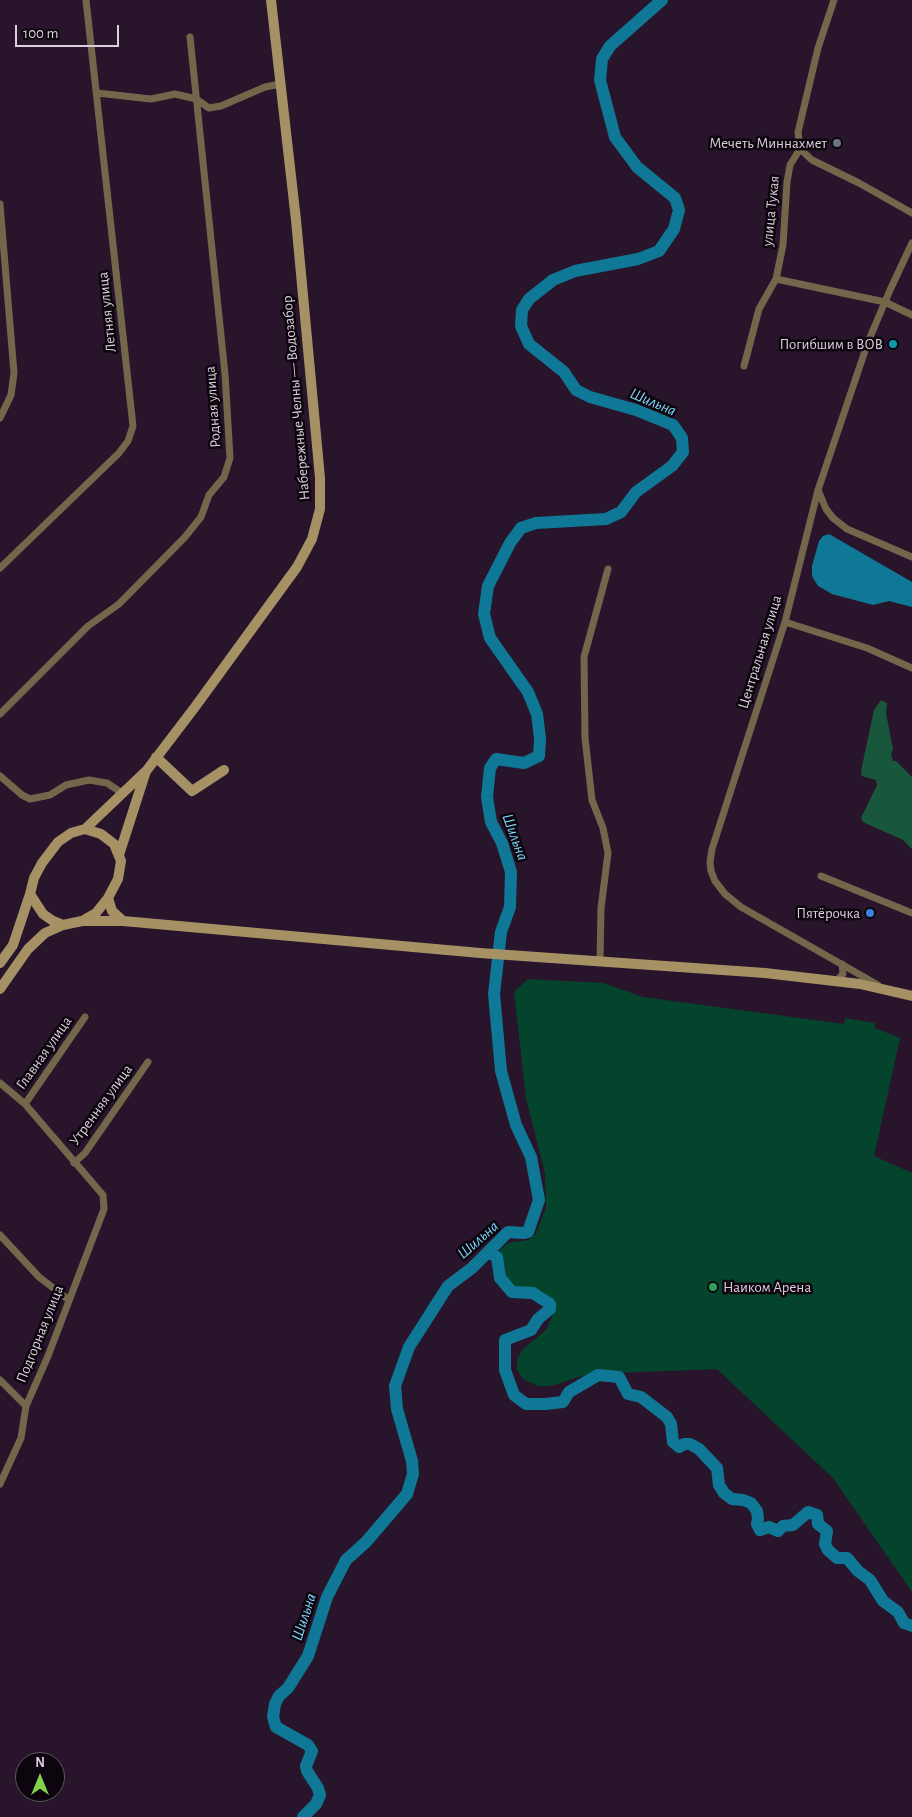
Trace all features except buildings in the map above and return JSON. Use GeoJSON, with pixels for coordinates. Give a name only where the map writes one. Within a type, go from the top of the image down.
{"type":"FeatureCollection","features":[{"type":"Feature","properties":{"kind":"main road","name":"Набережные Челны — Водозабор"},"geometry":{"type":"LineString","coordinates":[[0,963],[13,945],[34,878],[42,863],[58,842],[71,833],[85,828],[147,770],[297,567],[312,540],[320,509],[320,478],[271,0]]}},
{"type":"Feature","properties":{"kind":"main road"},"geometry":{"type":"LineString","coordinates":[[156,758],[192,790],[224,770]]}},
{"type":"Feature","properties":{"kind":"main road","name":"Набережные Челны — Водозабор"},"geometry":{"type":"LineString","coordinates":[[0,989],[28,949],[45,933],[63,925],[82,921],[96,913],[108,898],[118,879],[121,861],[119,855],[147,770]]}},
{"type":"Feature","properties":{"kind":"main road"},"geometry":{"type":"LineString","coordinates":[[85,828],[101,834],[114,844],[119,855]]}},
{"type":"Feature","properties":{"kind":"main road"},"geometry":{"type":"LineString","coordinates":[[30,894],[43,914],[63,925]]}},
{"type":"Feature","properties":{"kind":"main road"},"geometry":{"type":"LineString","coordinates":[[108,898],[112,911],[123,920]]}},
{"type":"Feature","properties":{"kind":"main road"},"geometry":{"type":"LineString","coordinates":[[82,921],[123,920],[480,953],[765,974],[884,988],[912,996]]}},
{"type":"Feature","properties":{"kind":"street","name":"Летняя улица"},"geometry":{"type":"LineString","coordinates":[[0,568],[119,453],[128,441],[133,426],[86,0]]}},
{"type":"Feature","properties":{"kind":"street","name":"улица Тукая"},"geometry":{"type":"LineString","coordinates":[[744,366],[759,309],[776,279],[783,245],[787,182],[790,165],[800,149],[798,132],[818,48],[834,0]]}},
{"type":"Feature","properties":{"kind":"street","name":"Родная улица"},"geometry":{"type":"LineString","coordinates":[[0,714],[88,626],[119,604],[185,538],[201,517],[209,495],[224,477],[230,458],[225,374],[190,37]]}},
{"type":"Feature","properties":{"kind":"street"},"geometry":{"type":"LineString","coordinates":[[97,94],[151,99],[174,94],[196,99],[209,108],[221,106],[265,87],[281,84]]}},
{"type":"Feature","properties":{"kind":"street"},"geometry":{"type":"LineString","coordinates":[[800,149],[812,160],[859,183],[912,213]]}},
{"type":"Feature","properties":{"kind":"street"},"geometry":{"type":"LineString","coordinates":[[0,204],[14,373],[11,395],[0,418]]}},
{"type":"Feature","properties":{"kind":"street","name":"Центральная улица"},"geometry":{"type":"LineString","coordinates":[[884,988],[741,907],[725,894],[715,881],[710,871],[710,862],[712,849],[785,622],[818,490],[868,342],[912,243]]}},
{"type":"Feature","properties":{"kind":"street"},"geometry":{"type":"LineString","coordinates":[[776,279],[885,302],[912,315]]}},
{"type":"Feature","properties":{"kind":"street"},"geometry":{"type":"LineString","coordinates":[[818,490],[826,509],[846,529],[912,557]]}},
{"type":"Feature","properties":{"kind":"street"},"geometry":{"type":"LineString","coordinates":[[813,506],[826,509]]}},
{"type":"Feature","properties":{"kind":"street"},"geometry":{"type":"LineString","coordinates":[[600,961],[601,908],[608,853],[603,828],[592,800],[584,738],[584,657],[608,569]]}},
{"type":"Feature","properties":{"kind":"street"},"geometry":{"type":"LineString","coordinates":[[785,622],[867,648],[912,668]]}},
{"type":"Feature","properties":{"kind":"street"},"geometry":{"type":"LineString","coordinates":[[0,776],[22,795],[30,799],[50,795],[66,785],[90,780],[107,783],[122,793]]}},
{"type":"Feature","properties":{"kind":"street"},"geometry":{"type":"LineString","coordinates":[[821,876],[912,913]]}},
{"type":"Feature","properties":{"kind":"street"},"geometry":{"type":"LineString","coordinates":[[836,981],[843,974],[842,964]]}},
{"type":"Feature","properties":{"kind":"street","name":"Главная улица"},"geometry":{"type":"LineString","coordinates":[[25,1104],[85,1017]]}},
{"type":"Feature","properties":{"kind":"street","name":"Утренняя улица"},"geometry":{"type":"LineString","coordinates":[[74,1163],[85,1153],[148,1062]]}},
{"type":"Feature","properties":{"kind":"street"},"geometry":{"type":"LineString","coordinates":[[0,1083],[25,1104],[74,1163]]}},
{"type":"Feature","properties":{"kind":"street","name":"Подгорная улица"},"geometry":{"type":"LineString","coordinates":[[0,1484],[21,1438],[26,1406],[48,1356],[104,1209],[103,1195],[74,1163]]}},
{"type":"Feature","properties":{"kind":"street"},"geometry":{"type":"LineString","coordinates":[[0,1235],[39,1277],[69,1300]]}},
{"type":"Feature","properties":{"kind":"street"},"geometry":{"type":"LineString","coordinates":[[0,1380],[26,1406]]}},
{"type":"Feature","properties":{"kind":"green space"},"geometry":{"type":"Polygon","coordinates":[[[881,700],[887,703],[886,713],[893,749],[891,754],[893,761],[896,761],[912,777],[912,849],[903,840],[863,822],[861,818],[877,785],[876,780],[862,776],[861,771],[874,710],[881,700]]]}},
{"type":"Feature","properties":{"kind":"green space","name":"Наиком Арена"},"geometry":{"type":"Polygon","coordinates":[[[528,979],[603,983],[643,997],[844,1024],[845,1018],[875,1023],[875,1028],[900,1038],[874,1156],[912,1173],[912,1592],[833,1478],[717,1369],[588,1374],[551,1386],[538,1386],[523,1379],[517,1370],[517,1359],[523,1349],[546,1330],[552,1317],[553,1304],[536,1290],[521,1289],[507,1284],[498,1276],[495,1269],[495,1260],[501,1249],[508,1243],[528,1240],[535,1235],[546,1208],[545,1173],[526,1098],[514,992],[528,979]]]}},
{"type":"Feature","properties":{"kind":"water"},"geometry":{"type":"Polygon","coordinates":[[[829,534],[912,582],[912,607],[889,601],[873,605],[832,594],[818,586],[812,576],[812,566],[819,541],[823,536],[829,534]]]}},
{"type":"Feature","properties":{"kind":"waterway","name":"Шильна"},"geometry":{"type":"LineString","coordinates":[[303,1817],[316,1804],[320,1795],[306,1766],[312,1751],[308,1745],[276,1727],[273,1717],[275,1704],[279,1696],[288,1688],[308,1656],[327,1597],[346,1560],[366,1542],[407,1494],[413,1474],[412,1461],[397,1409],[395,1386],[409,1347],[448,1286],[472,1268],[508,1232],[528,1232],[539,1200],[531,1157],[516,1125],[501,1071],[494,994],[501,932],[510,907],[511,872],[502,843],[491,822],[487,797],[490,768],[496,759],[524,763],[539,756],[540,738],[537,714],[528,692],[490,638],[484,614],[488,586],[510,543],[521,528],[536,523],[606,519],[621,512],[636,492],[672,466],[683,452],[682,438],[673,425],[636,410],[590,397],[576,390],[564,372],[529,344],[521,326],[522,310],[529,299],[553,280],[575,271],[638,259],[659,251],[674,229],[679,210],[675,198],[637,167],[615,137],[600,80],[602,59],[610,46],[662,0]]}},
{"type":"Feature","properties":{"kind":"waterway"},"geometry":{"type":"LineString","coordinates":[[489,1253],[497,1257],[500,1278],[512,1292],[533,1293],[550,1304],[550,1309],[538,1319],[531,1330],[505,1340],[505,1370],[514,1395],[526,1404],[563,1402],[569,1392],[598,1375],[619,1377],[628,1394],[641,1397],[667,1417],[671,1424],[673,1442],[679,1447],[684,1444],[690,1444],[699,1449],[717,1468],[719,1485],[724,1493],[732,1499],[751,1503],[757,1511],[757,1524],[760,1530],[769,1527],[778,1531],[783,1526],[793,1525],[808,1512],[817,1515],[818,1524],[827,1531],[825,1544],[828,1550],[837,1558],[847,1558],[858,1571],[870,1580],[883,1601],[898,1612],[904,1623],[912,1626]]}},
{"type":"Feature","properties":{"kind":"place","name":"Мечеть Миннахмет"},"geometry":{"type":"Point","coordinates":[837,143]}},
{"type":"Feature","properties":{"kind":"place","name":"Погибшим в ВОВ"},"geometry":{"type":"Point","coordinates":[893,344]}},
{"type":"Feature","properties":{"kind":"place","name":"Пятёрочка"},"geometry":{"type":"Point","coordinates":[870,913]}},
{"type":"Feature","properties":{"kind":"place","name":"Наиком Арена"},"geometry":{"type":"Point","coordinates":[713,1287]}}]}
